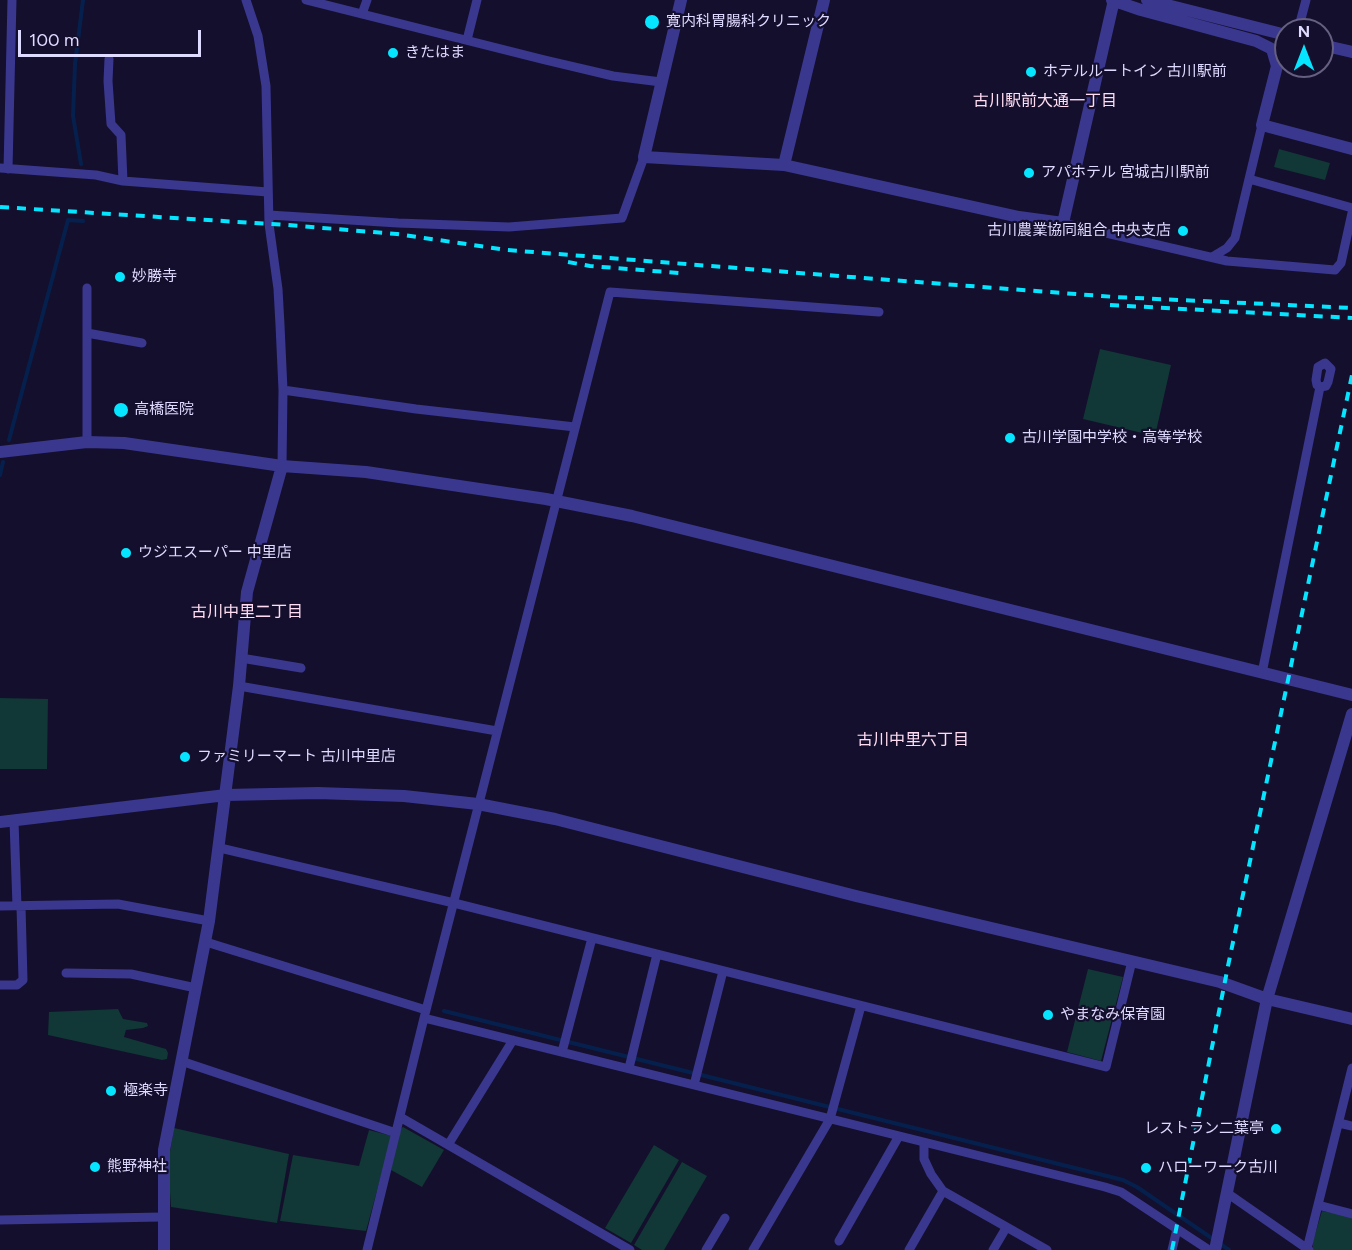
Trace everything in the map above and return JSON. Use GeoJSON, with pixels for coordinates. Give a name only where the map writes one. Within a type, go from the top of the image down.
{"type":"FeatureCollection","features":[{"type":"Feature","properties":{"kind":"street"},"geometry":{"type":"LineString","coordinates":[[12,0],[4,168],[96,175],[123,181],[268,192]]}},
{"type":"Feature","properties":{"kind":"street"},"geometry":{"type":"LineString","coordinates":[[164,1250],[162,1217],[164,1150],[206,942],[220,848],[239,686],[247,592],[282,466],[283,390],[278,289],[268,215],[266,86],[258,36],[246,0]]}},
{"type":"Feature","properties":{"kind":"street"},"geometry":{"type":"LineString","coordinates":[[306,0],[613,76],[661,82]]}},
{"type":"Feature","properties":{"kind":"street"},"geometry":{"type":"LineString","coordinates":[[362,14],[366,0]]}},
{"type":"Feature","properties":{"kind":"street"},"geometry":{"type":"LineString","coordinates":[[467,40],[477,0]]}},
{"type":"Feature","properties":{"kind":"street"},"geometry":{"type":"LineString","coordinates":[[268,215],[509,227],[622,218],[644,157],[681,0]]}},
{"type":"Feature","properties":{"kind":"street"},"geometry":{"type":"LineString","coordinates":[[784,165],[824,0]]}},
{"type":"Feature","properties":{"kind":"street"},"geometry":{"type":"LineString","coordinates":[[1063,224],[1114,0]]}},
{"type":"Feature","properties":{"kind":"street"},"geometry":{"type":"LineString","coordinates":[[1114,0],[1122,0]]}},
{"type":"Feature","properties":{"kind":"street"},"geometry":{"type":"LineString","coordinates":[[1114,0],[1140,10],[1256,40],[1272,50],[1277,66],[1235,238],[1227,248],[1212,257]]}},
{"type":"Feature","properties":{"kind":"street"},"geometry":{"type":"LineString","coordinates":[[1147,0],[1274,32]]}},
{"type":"Feature","properties":{"kind":"street"},"geometry":{"type":"LineString","coordinates":[[1301,18],[1306,0]]}},
{"type":"Feature","properties":{"kind":"street"},"geometry":{"type":"LineString","coordinates":[[1334,48],[1352,52]]}},
{"type":"Feature","properties":{"kind":"street"},"geometry":{"type":"LineString","coordinates":[[109,59],[111,124],[121,135],[123,181]]}},
{"type":"Feature","properties":{"kind":"street"},"geometry":{"type":"LineString","coordinates":[[1262,125],[1352,149]]}},
{"type":"Feature","properties":{"kind":"street"},"geometry":{"type":"LineString","coordinates":[[644,157],[784,165],[1227,261],[1335,270],[1341,263],[1352,213]]}},
{"type":"Feature","properties":{"kind":"street"},"geometry":{"type":"LineString","coordinates":[[1249,179],[1352,207]]}},
{"type":"Feature","properties":{"kind":"street"},"geometry":{"type":"LineString","coordinates":[[87,288],[87,442]]}},
{"type":"Feature","properties":{"kind":"street"},"geometry":{"type":"LineString","coordinates":[[367,1250],[478,804],[610,292],[879,312]]}},
{"type":"Feature","properties":{"kind":"street"},"geometry":{"type":"LineString","coordinates":[[87,333],[142,343]]}},
{"type":"Feature","properties":{"kind":"street"},"geometry":{"type":"LineString","coordinates":[[1262,673],[1320,387]]}},
{"type":"Feature","properties":{"kind":"street"},"geometry":{"type":"LineString","coordinates":[[283,390],[416,409],[575,427]]}},
{"type":"Feature","properties":{"kind":"street"},"geometry":{"type":"LineString","coordinates":[[0,452],[87,442],[124,443],[282,466],[366,472],[556,501],[632,516],[1352,696]]}},
{"type":"Feature","properties":{"kind":"street"},"geometry":{"type":"LineString","coordinates":[[241,658],[301,668]]}},
{"type":"Feature","properties":{"kind":"street"},"geometry":{"type":"LineString","coordinates":[[239,686],[497,731]]}},
{"type":"Feature","properties":{"kind":"street"},"geometry":{"type":"LineString","coordinates":[[206,942],[425,1014],[513,1040],[564,1044],[832,1112],[924,1143],[1121,1192],[1177,1229],[1213,1249],[1218,1235],[1267,999],[1352,714]]}},
{"type":"Feature","properties":{"kind":"street"},"geometry":{"type":"LineString","coordinates":[[0,822],[226,795],[318,793],[478,804],[555,819],[856,896],[1220,982],[1267,999],[1352,1019]]}},
{"type":"Feature","properties":{"kind":"street"},"geometry":{"type":"LineString","coordinates":[[0,985],[17,985],[22,980],[14,821]]}},
{"type":"Feature","properties":{"kind":"street"},"geometry":{"type":"LineString","coordinates":[[220,848],[454,903],[1106,1067],[1132,961]]}},
{"type":"Feature","properties":{"kind":"street"},"geometry":{"type":"LineString","coordinates":[[0,906],[118,904],[209,921]]}},
{"type":"Feature","properties":{"kind":"street"},"geometry":{"type":"LineString","coordinates":[[564,1044],[592,938]]}},
{"type":"Feature","properties":{"kind":"street"},"geometry":{"type":"LineString","coordinates":[[631,1061],[657,954]]}},
{"type":"Feature","properties":{"kind":"street"},"geometry":{"type":"LineString","coordinates":[[696,1078],[723,971]]}},
{"type":"Feature","properties":{"kind":"street"},"geometry":{"type":"LineString","coordinates":[[66,973],[131,974],[196,988]]}},
{"type":"Feature","properties":{"kind":"street"},"geometry":{"type":"LineString","coordinates":[[753,1250],[832,1112],[861,1006]]}},
{"type":"Feature","properties":{"kind":"street"},"geometry":{"type":"LineString","coordinates":[[448,1145],[513,1040]]}},
{"type":"Feature","properties":{"kind":"street"},"geometry":{"type":"LineString","coordinates":[[181,1061],[396,1133]]}},
{"type":"Feature","properties":{"kind":"street"},"geometry":{"type":"LineString","coordinates":[[1227,1193],[1308,1250],[1352,1068]]}},
{"type":"Feature","properties":{"kind":"street"},"geometry":{"type":"LineString","coordinates":[[400,1117],[630,1250]]}},
{"type":"Feature","properties":{"kind":"street"},"geometry":{"type":"LineString","coordinates":[[1339,1123],[1352,1126]]}},
{"type":"Feature","properties":{"kind":"street"},"geometry":{"type":"LineString","coordinates":[[839,1241],[899,1136]]}},
{"type":"Feature","properties":{"kind":"street"},"geometry":{"type":"LineString","coordinates":[[924,1143],[924,1159],[943,1191],[1047,1250]]}},
{"type":"Feature","properties":{"kind":"street"},"geometry":{"type":"LineString","coordinates":[[909,1250],[943,1191]]}},
{"type":"Feature","properties":{"kind":"street"},"geometry":{"type":"LineString","coordinates":[[1318,1205],[1352,1214]]}},
{"type":"Feature","properties":{"kind":"street"},"geometry":{"type":"LineString","coordinates":[[0,1220],[162,1217]]}},
{"type":"Feature","properties":{"kind":"street"},"geometry":{"type":"LineString","coordinates":[[706,1250],[725,1218]]}},
{"type":"Feature","properties":{"kind":"street"},"geometry":{"type":"LineString","coordinates":[[993,1250],[1006,1228]]}},
{"type":"Feature","properties":{"kind":"street"},"geometry":{"type":"LineString","coordinates":[[1172,1250],[1177,1229]]}},
{"type":"Feature","properties":{"kind":"green space"},"geometry":{"type":"Polygon","coordinates":[[[1279,149],[1330,163],[1325,180],[1274,167],[1279,149]]]}},
{"type":"Feature","properties":{"kind":"green space"},"geometry":{"type":"Polygon","coordinates":[[[1100,349],[1171,365],[1155,436],[1083,419],[1100,349]]]}},
{"type":"Feature","properties":{"kind":"green space"},"geometry":{"type":"Polygon","coordinates":[[[0,698],[48,699],[47,769],[0,769],[0,698]]]}},
{"type":"Feature","properties":{"kind":"green space"},"geometry":{"type":"Polygon","coordinates":[[[1088,969],[1123,977],[1101,1061],[1067,1052],[1088,969]]]}},
{"type":"Feature","properties":{"kind":"green space"},"geometry":{"type":"Polygon","coordinates":[[[118,1009],[123,1019],[147,1023],[148,1026],[126,1030],[124,1037],[166,1049],[167,1059],[162,1060],[48,1035],[49,1012],[118,1009]]]}},
{"type":"Feature","properties":{"kind":"green space"},"geometry":{"type":"Polygon","coordinates":[[[403,1127],[444,1150],[422,1187],[391,1170],[399,1130],[403,1127]]]}},
{"type":"Feature","properties":{"kind":"green space"},"geometry":{"type":"Polygon","coordinates":[[[174,1128],[289,1154],[277,1223],[171,1207],[168,1163],[174,1128]]]}},
{"type":"Feature","properties":{"kind":"green space"},"geometry":{"type":"Polygon","coordinates":[[[369,1130],[392,1136],[366,1231],[280,1221],[293,1155],[359,1166],[369,1130]]]}},
{"type":"Feature","properties":{"kind":"green space"},"geometry":{"type":"Polygon","coordinates":[[[654,1145],[679,1160],[631,1243],[605,1228],[654,1145]]]}},
{"type":"Feature","properties":{"kind":"green space"},"geometry":{"type":"Polygon","coordinates":[[[682,1162],[707,1176],[664,1250],[642,1250],[634,1245],[682,1162]]]}},
{"type":"Feature","properties":{"kind":"green space"},"geometry":{"type":"Polygon","coordinates":[[[1322,1211],[1352,1216],[1352,1250],[1313,1250],[1313,1241],[1322,1211]]]}},
{"type":"Feature","properties":{"kind":"waterway"},"geometry":{"type":"LineString","coordinates":[[81,164],[73,116],[75,64],[83,0]]}},
{"type":"Feature","properties":{"kind":"waterway"},"geometry":{"type":"LineString","coordinates":[[9,440],[68,220],[83,221]]}},
{"type":"Feature","properties":{"kind":"waterway"},"geometry":{"type":"LineString","coordinates":[[0,475],[3,462]]}},
{"type":"Feature","properties":{"kind":"waterway"},"geometry":{"type":"LineString","coordinates":[[444,1011],[1123,1180],[1137,1187],[1229,1250]]}},
{"type":"Feature","properties":{"kind":"railway"},"geometry":{"type":"LineString","coordinates":[[0,207],[287,225],[397,234],[507,250],[1115,297],[1352,308]]}},
{"type":"Feature","properties":{"kind":"railway"},"geometry":{"type":"LineString","coordinates":[[568,262],[590,266],[679,273]]}},
{"type":"Feature","properties":{"kind":"railway"},"geometry":{"type":"LineString","coordinates":[[1110,305],[1352,318]]}},
{"type":"Feature","properties":{"kind":"railway"},"geometry":{"type":"LineString","coordinates":[[1172,1250],[1228,966],[1352,375]]}},
{"type":"Feature","properties":{"kind":"place","name":"寛内科胃腸科クリニック"},"geometry":{"type":"Point","coordinates":[652,22]}},
{"type":"Feature","properties":{"kind":"place","name":"きたはま"},"geometry":{"type":"Point","coordinates":[393,53]}},
{"type":"Feature","properties":{"kind":"place","name":"ホテルルートイン 古川駅前"},"geometry":{"type":"Point","coordinates":[1031,72]}},
{"type":"Feature","properties":{"kind":"place","name":"アパホテル 宮城古川駅前"},"geometry":{"type":"Point","coordinates":[1029,173]}},
{"type":"Feature","properties":{"kind":"place","name":"古川農業協同組合 中央支店"},"geometry":{"type":"Point","coordinates":[1183,231]}},
{"type":"Feature","properties":{"kind":"place","name":"妙勝寺"},"geometry":{"type":"Point","coordinates":[120,277]}},
{"type":"Feature","properties":{"kind":"place","name":"高橋医院"},"geometry":{"type":"Point","coordinates":[121,410]}},
{"type":"Feature","properties":{"kind":"place","name":"古川学園中学校・高等学校"},"geometry":{"type":"Point","coordinates":[1010,438]}},
{"type":"Feature","properties":{"kind":"place","name":"ウジエスーパー 中里店"},"geometry":{"type":"Point","coordinates":[126,553]}},
{"type":"Feature","properties":{"kind":"place","name":"ファミリーマート 古川中里店"},"geometry":{"type":"Point","coordinates":[185,757]}},
{"type":"Feature","properties":{"kind":"place","name":"やまなみ保育園"},"geometry":{"type":"Point","coordinates":[1048,1015]}},
{"type":"Feature","properties":{"kind":"place","name":"極楽寺"},"geometry":{"type":"Point","coordinates":[111,1091]}},
{"type":"Feature","properties":{"kind":"place","name":"レストラン二葉亭"},"geometry":{"type":"Point","coordinates":[1276,1129]}},
{"type":"Feature","properties":{"kind":"place","name":"熊野神社"},"geometry":{"type":"Point","coordinates":[95,1167]}},
{"type":"Feature","properties":{"kind":"place","name":"ハローワーク古川"},"geometry":{"type":"Point","coordinates":[1146,1168]}},
{"type":"Feature","properties":{"kind":"district","name":"古川駅前大通一丁目"},"geometry":{"type":"Point","coordinates":[1045,101]}},
{"type":"Feature","properties":{"kind":"district","name":"古川中里二丁目"},"geometry":{"type":"Point","coordinates":[247,612]}},
{"type":"Feature","properties":{"kind":"district","name":"古川中里六丁目"},"geometry":{"type":"Point","coordinates":[913,740]}}]}
